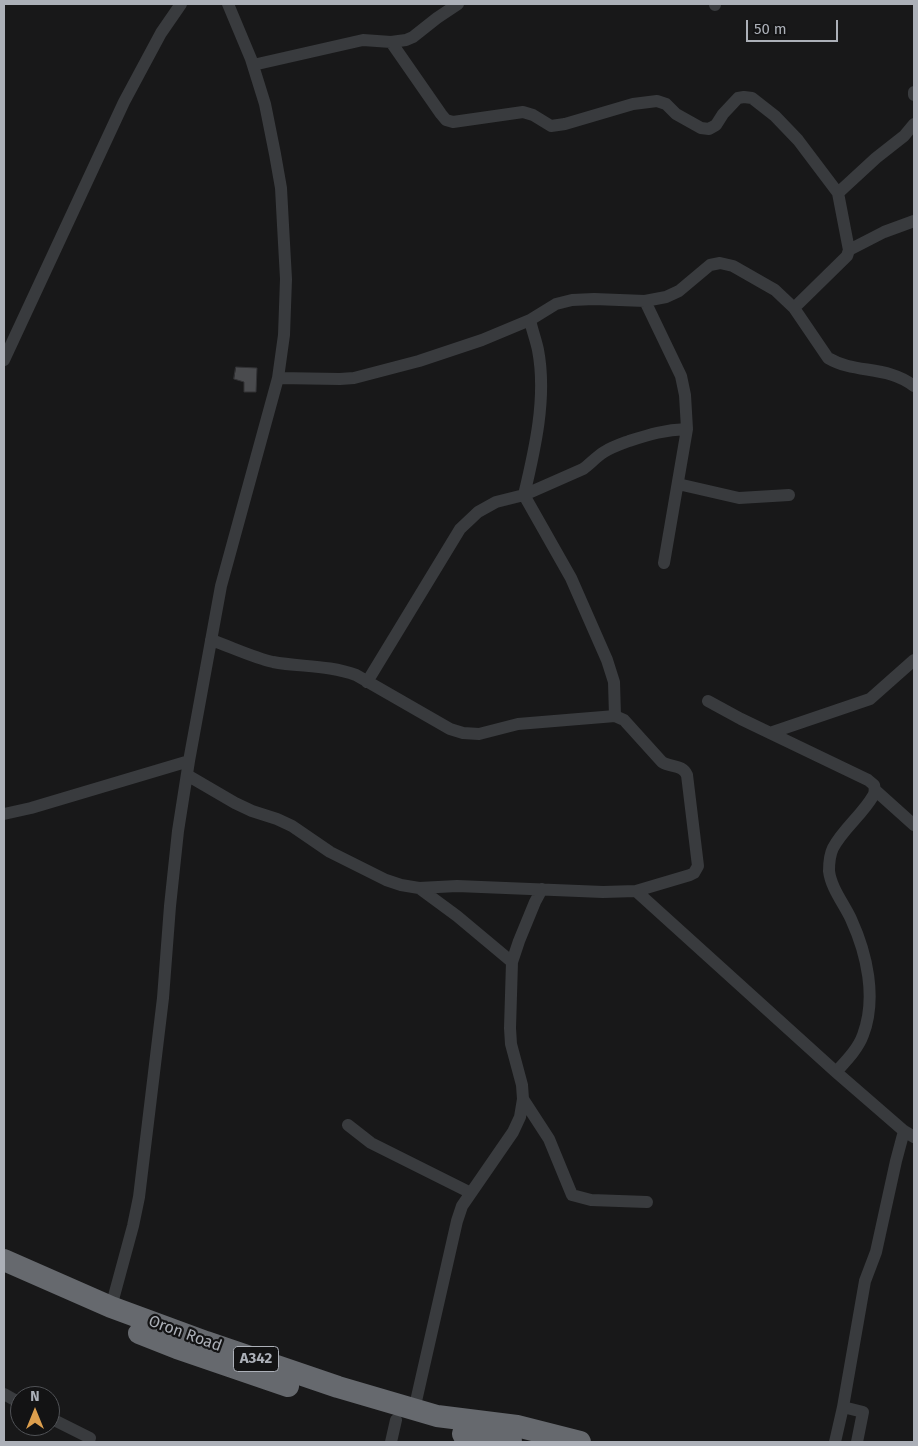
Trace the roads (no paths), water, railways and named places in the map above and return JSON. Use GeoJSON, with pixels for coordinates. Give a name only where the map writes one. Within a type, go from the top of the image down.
{"type":"FeatureCollection","features":[{"type":"Feature","properties":{"kind":"highway","name":"Oron Road"},"geometry":{"type":"LineString","coordinates":[[4,1260],[111,1307],[206,1342],[319,1380],[405,1415],[437,1416],[514,1434]]}},
{"type":"Feature","properties":{"kind":"highway","name":"A342"},"geometry":{"type":"LineString","coordinates":[[4,1277],[177,1348],[258,1376],[405,1415]]}},
{"type":"Feature","properties":{"kind":"highway","name":"A342"},"geometry":{"type":"LineString","coordinates":[[514,1434],[580,1442]]}},
{"type":"Feature","properties":{"kind":"street"},"geometry":{"type":"LineString","coordinates":[[4,360],[124,102],[161,33],[181,4]]}},
{"type":"Feature","properties":{"kind":"street"},"geometry":{"type":"LineString","coordinates":[[111,1307],[139,1197],[163,998],[178,831],[189,760],[221,586],[278,378],[284,335],[286,278],[281,188],[265,104],[253,65],[228,4]]}},
{"type":"Feature","properties":{"kind":"street"},"geometry":{"type":"LineString","coordinates":[[253,65],[363,40],[399,42],[413,37],[458,4]]}},
{"type":"Feature","properties":{"kind":"street"},"geometry":{"type":"LineString","coordinates":[[391,42],[441,114],[446,120],[453,122],[523,112],[534,115],[551,126],[565,124],[633,104],[657,101],[666,104],[676,114],[701,128],[709,129],[716,125],[723,114],[738,98],[752,98],[775,116],[798,140],[838,193],[849,250],[847,256],[794,308]]}},
{"type":"Feature","properties":{"kind":"street"},"geometry":{"type":"LineString","coordinates":[[838,193],[876,158],[904,136],[914,124]]}},
{"type":"Feature","properties":{"kind":"street"},"geometry":{"type":"LineString","coordinates":[[849,250],[884,232],[914,221]]}},
{"type":"Feature","properties":{"kind":"street"},"geometry":{"type":"LineString","coordinates":[[278,378],[354,378],[437,355],[482,340],[530,320],[556,304],[572,300],[645,301],[666,297],[679,291],[710,265],[720,263],[733,266],[775,290],[794,308],[828,358],[834,362],[891,374],[905,379],[914,386]]}},
{"type":"Feature","properties":{"kind":"street"},"geometry":{"type":"LineString","coordinates":[[645,301],[681,376],[685,396],[687,429],[664,563]]}},
{"type":"Feature","properties":{"kind":"street"},"geometry":{"type":"LineString","coordinates":[[530,320],[538,350],[541,382],[539,415],[533,457],[524,494],[571,578],[607,660],[614,682],[615,716]]}},
{"type":"Feature","properties":{"kind":"street"},"geometry":{"type":"LineString","coordinates":[[367,682],[460,529],[478,512],[496,502],[524,494],[582,469],[610,448],[653,433],[687,429]]}},
{"type":"Feature","properties":{"kind":"street"},"geometry":{"type":"LineString","coordinates":[[678,484],[739,498],[789,494]]}},
{"type":"Feature","properties":{"kind":"street"},"geometry":{"type":"LineString","coordinates":[[187,775],[234,803],[292,826],[330,852],[386,880],[401,885],[419,888],[457,886],[602,892],[636,891],[690,875],[694,873],[698,866],[685,771],[680,767],[670,766],[662,762],[624,720],[615,716],[518,724],[479,734],[463,733],[450,729],[356,675],[335,669],[269,661],[211,640]]}},
{"type":"Feature","properties":{"kind":"street"},"geometry":{"type":"LineString","coordinates":[[770,733],[870,699],[914,660]]}},
{"type":"Feature","properties":{"kind":"street"},"geometry":{"type":"LineString","coordinates":[[708,701],[868,780],[874,785],[875,790],[914,825]]}},
{"type":"Feature","properties":{"kind":"street"},"geometry":{"type":"LineString","coordinates":[[4,814],[32,808],[189,760]]}},
{"type":"Feature","properties":{"kind":"street"},"geometry":{"type":"LineString","coordinates":[[836,1072],[853,1052],[863,1035],[868,1013],[870,988],[862,949],[851,920],[832,882],[829,870],[830,860],[832,850],[874,795],[875,790]]}},
{"type":"Feature","properties":{"kind":"street"},"geometry":{"type":"LineString","coordinates":[[419,888],[457,916],[512,962]]}},
{"type":"Feature","properties":{"kind":"street"},"geometry":{"type":"LineString","coordinates":[[391,1442],[405,1415],[462,1206],[514,1132],[520,1117],[523,1099],[522,1085],[511,1044],[510,1028],[512,962],[522,933],[542,889]]}},
{"type":"Feature","properties":{"kind":"street"},"geometry":{"type":"LineString","coordinates":[[636,891],[836,1072],[909,1134],[896,1161],[876,1252],[865,1281],[843,1407],[834,1442]]}},
{"type":"Feature","properties":{"kind":"street"},"geometry":{"type":"LineString","coordinates":[[523,1099],[549,1139],[572,1195],[591,1200],[647,1202]]}},
{"type":"Feature","properties":{"kind":"street"},"geometry":{"type":"LineString","coordinates":[[348,1125],[371,1143],[471,1194]]}},
{"type":"Feature","properties":{"kind":"street"},"geometry":{"type":"LineString","coordinates":[[843,1407],[863,1412],[857,1442]]}},
{"type":"Feature","properties":{"kind":"street"},"geometry":{"type":"LineString","coordinates":[[60,1423],[90,1438]]}}]}
